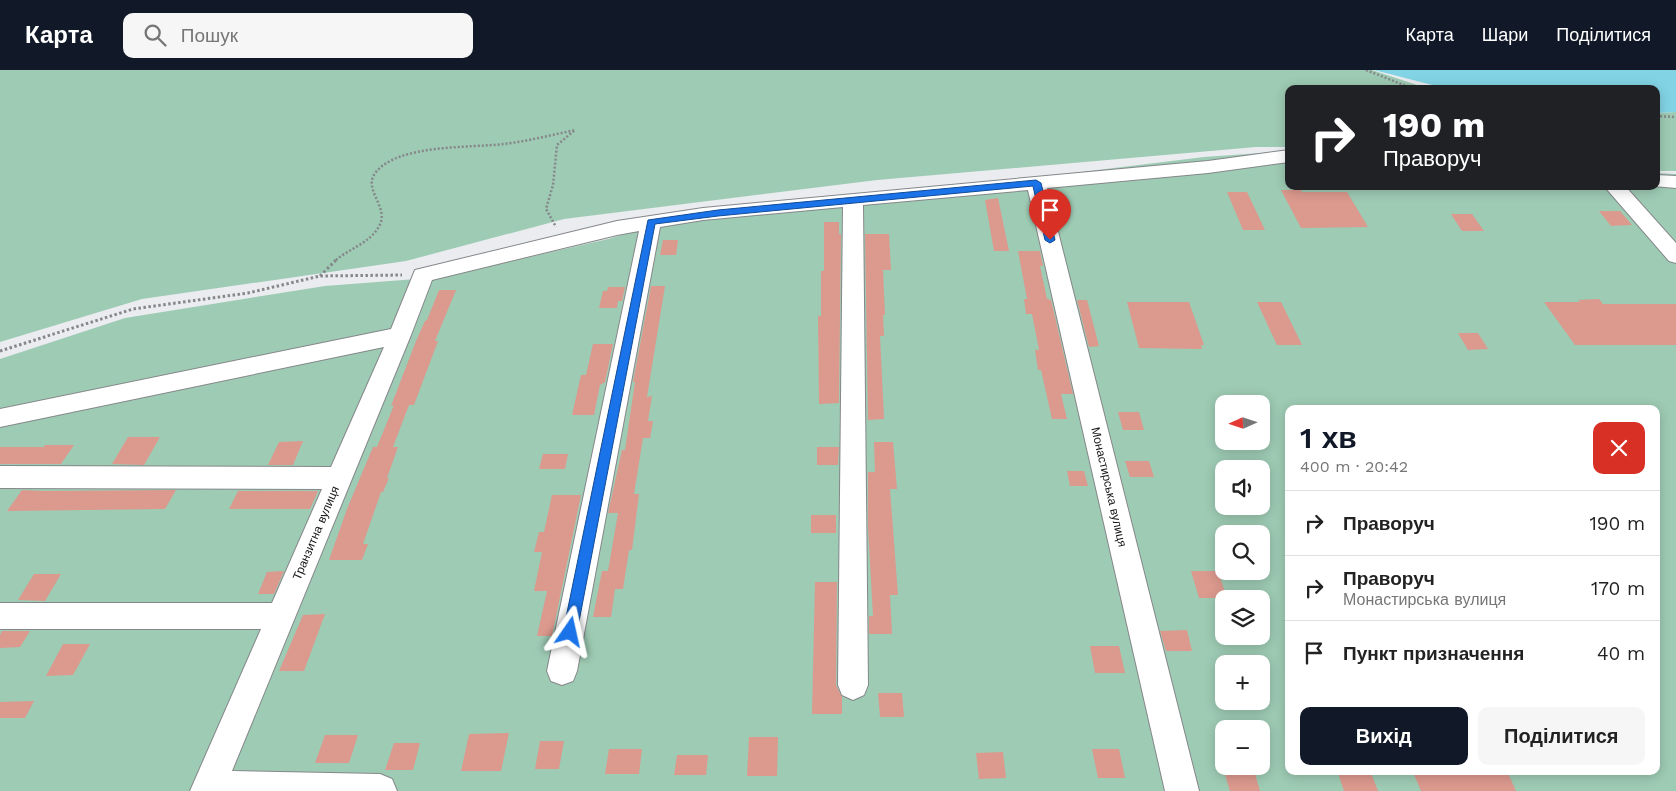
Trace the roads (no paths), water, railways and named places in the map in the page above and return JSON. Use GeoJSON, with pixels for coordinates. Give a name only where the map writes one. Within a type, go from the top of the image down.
{"type":"FeatureCollection","features":[{"type":"Feature","properties":{"kind":"street"},"geometry":{"type":"LineString","coordinates":[[562,671],[651,222],[703,214],[1208,167],[1285,157]]}},
{"type":"Feature","properties":{"kind":"street"},"geometry":{"type":"LineString","coordinates":[[1660,181],[1676,182]]}},
{"type":"Feature","properties":{"kind":"street","name":"Монастирська вулиця"},"geometry":{"type":"LineString","coordinates":[[1036,183],[1182,791]]}},
{"type":"Feature","properties":{"kind":"street"},"geometry":{"type":"LineString","coordinates":[[1618,190],[1676,256]]}},
{"type":"Feature","properties":{"kind":"street"},"geometry":{"type":"LineString","coordinates":[[853,200],[853,685]]}},
{"type":"Feature","properties":{"kind":"street","name":"Транзитна вулиця"},"geometry":{"type":"LineString","coordinates":[[208,789],[400,335],[423,275],[651,222]]}},
{"type":"Feature","properties":{"kind":"street"},"geometry":{"type":"LineString","coordinates":[[0,418],[400,335]]}},
{"type":"Feature","properties":{"kind":"street"},"geometry":{"type":"LineString","coordinates":[[0,477],[340,478]]}},
{"type":"Feature","properties":{"kind":"street"},"geometry":{"type":"LineString","coordinates":[[0,616],[281,616]]}},
{"type":"Feature","properties":{"kind":"street"},"geometry":{"type":"LineString","coordinates":[[208,789],[380,791]]}},
{"type":"Feature","properties":{"kind":"water"},"geometry":{"type":"Polygon","coordinates":[[[1374,70],[1676,70],[1676,112],[1660,113],[1660,85],[1432,85],[1374,70]]]}}]}
